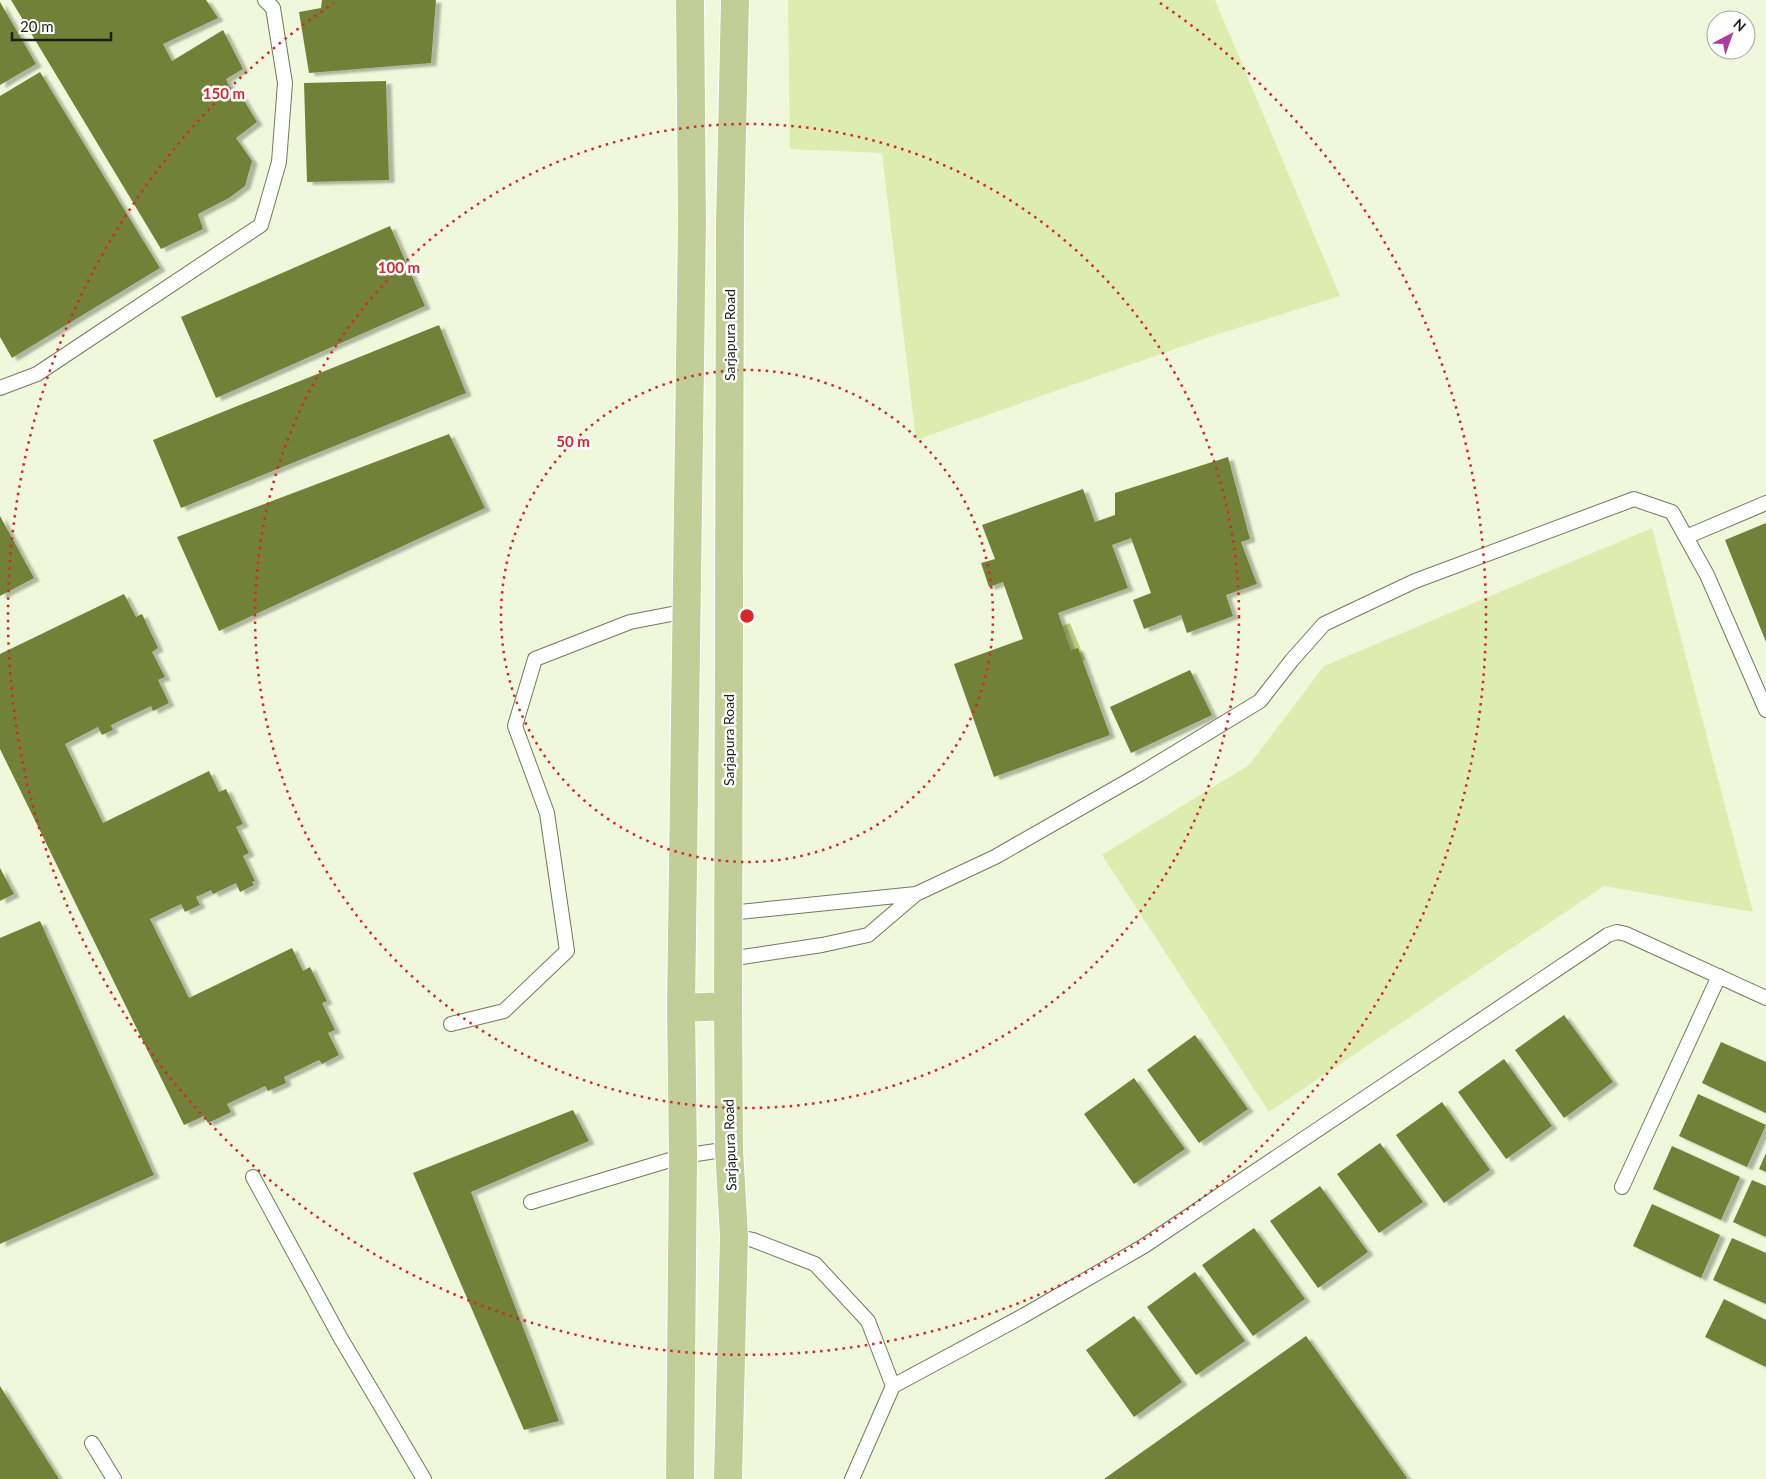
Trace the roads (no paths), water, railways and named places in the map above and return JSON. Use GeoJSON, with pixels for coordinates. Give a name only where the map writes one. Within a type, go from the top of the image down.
{"type":"FeatureCollection","features":[{"type":"Feature","properties":{"kind":"main road"},"geometry":{"type":"LineString","coordinates":[[680,1479],[683,1156],[681,1008],[692,222],[690,0]]}},
{"type":"Feature","properties":{"kind":"main road","name":"Sarjapura Road"},"geometry":{"type":"LineString","coordinates":[[728,1479],[734,1236],[729,1149],[728,1006],[730,224],[735,0]]}},
{"type":"Feature","properties":{"kind":"main road"},"geometry":{"type":"LineString","coordinates":[[692,222],[730,224]]}},
{"type":"Feature","properties":{"kind":"main road"},"geometry":{"type":"LineString","coordinates":[[681,1008],[728,1006]]}},
{"type":"Feature","properties":{"kind":"lane"},"geometry":{"type":"LineString","coordinates":[[0,388],[37,374],[261,225],[279,162],[285,83],[273,8],[265,0]]}},
{"type":"Feature","properties":{"kind":"lane"},"geometry":{"type":"LineString","coordinates":[[729,959],[822,946],[868,935],[916,894],[995,857],[1140,774],[1260,701],[1324,624],[1424,578],[1634,499],[1672,512],[1707,575],[1766,710]]}},
{"type":"Feature","properties":{"kind":"lane"},"geometry":{"type":"LineString","coordinates":[[1686,537],[1766,502]]}},
{"type":"Feature","properties":{"kind":"lane"},"geometry":{"type":"LineString","coordinates":[[451,1024],[504,1011],[567,951],[547,813],[516,726],[535,659],[630,622],[687,611]]}},
{"type":"Feature","properties":{"kind":"lane"},"geometry":{"type":"LineString","coordinates":[[729,913],[916,894]]}},
{"type":"Feature","properties":{"kind":"lane"},"geometry":{"type":"LineString","coordinates":[[852,1479],[893,1386],[1023,1316],[1144,1246],[1608,935],[1616,932],[1626,934],[1766,998]]}},
{"type":"Feature","properties":{"kind":"lane"},"geometry":{"type":"LineString","coordinates":[[1622,1186],[1719,976]]}},
{"type":"Feature","properties":{"kind":"lane"},"geometry":{"type":"LineString","coordinates":[[531,1202],[683,1156],[729,1149]]}},
{"type":"Feature","properties":{"kind":"lane"},"geometry":{"type":"LineString","coordinates":[[253,1177],[340,1337],[424,1479]]}},
{"type":"Feature","properties":{"kind":"lane"},"geometry":{"type":"LineString","coordinates":[[734,1236],[753,1240],[815,1264],[868,1321],[893,1386]]}},
{"type":"Feature","properties":{"kind":"lane"},"geometry":{"type":"LineString","coordinates":[[92,1443],[114,1479]]}}]}
